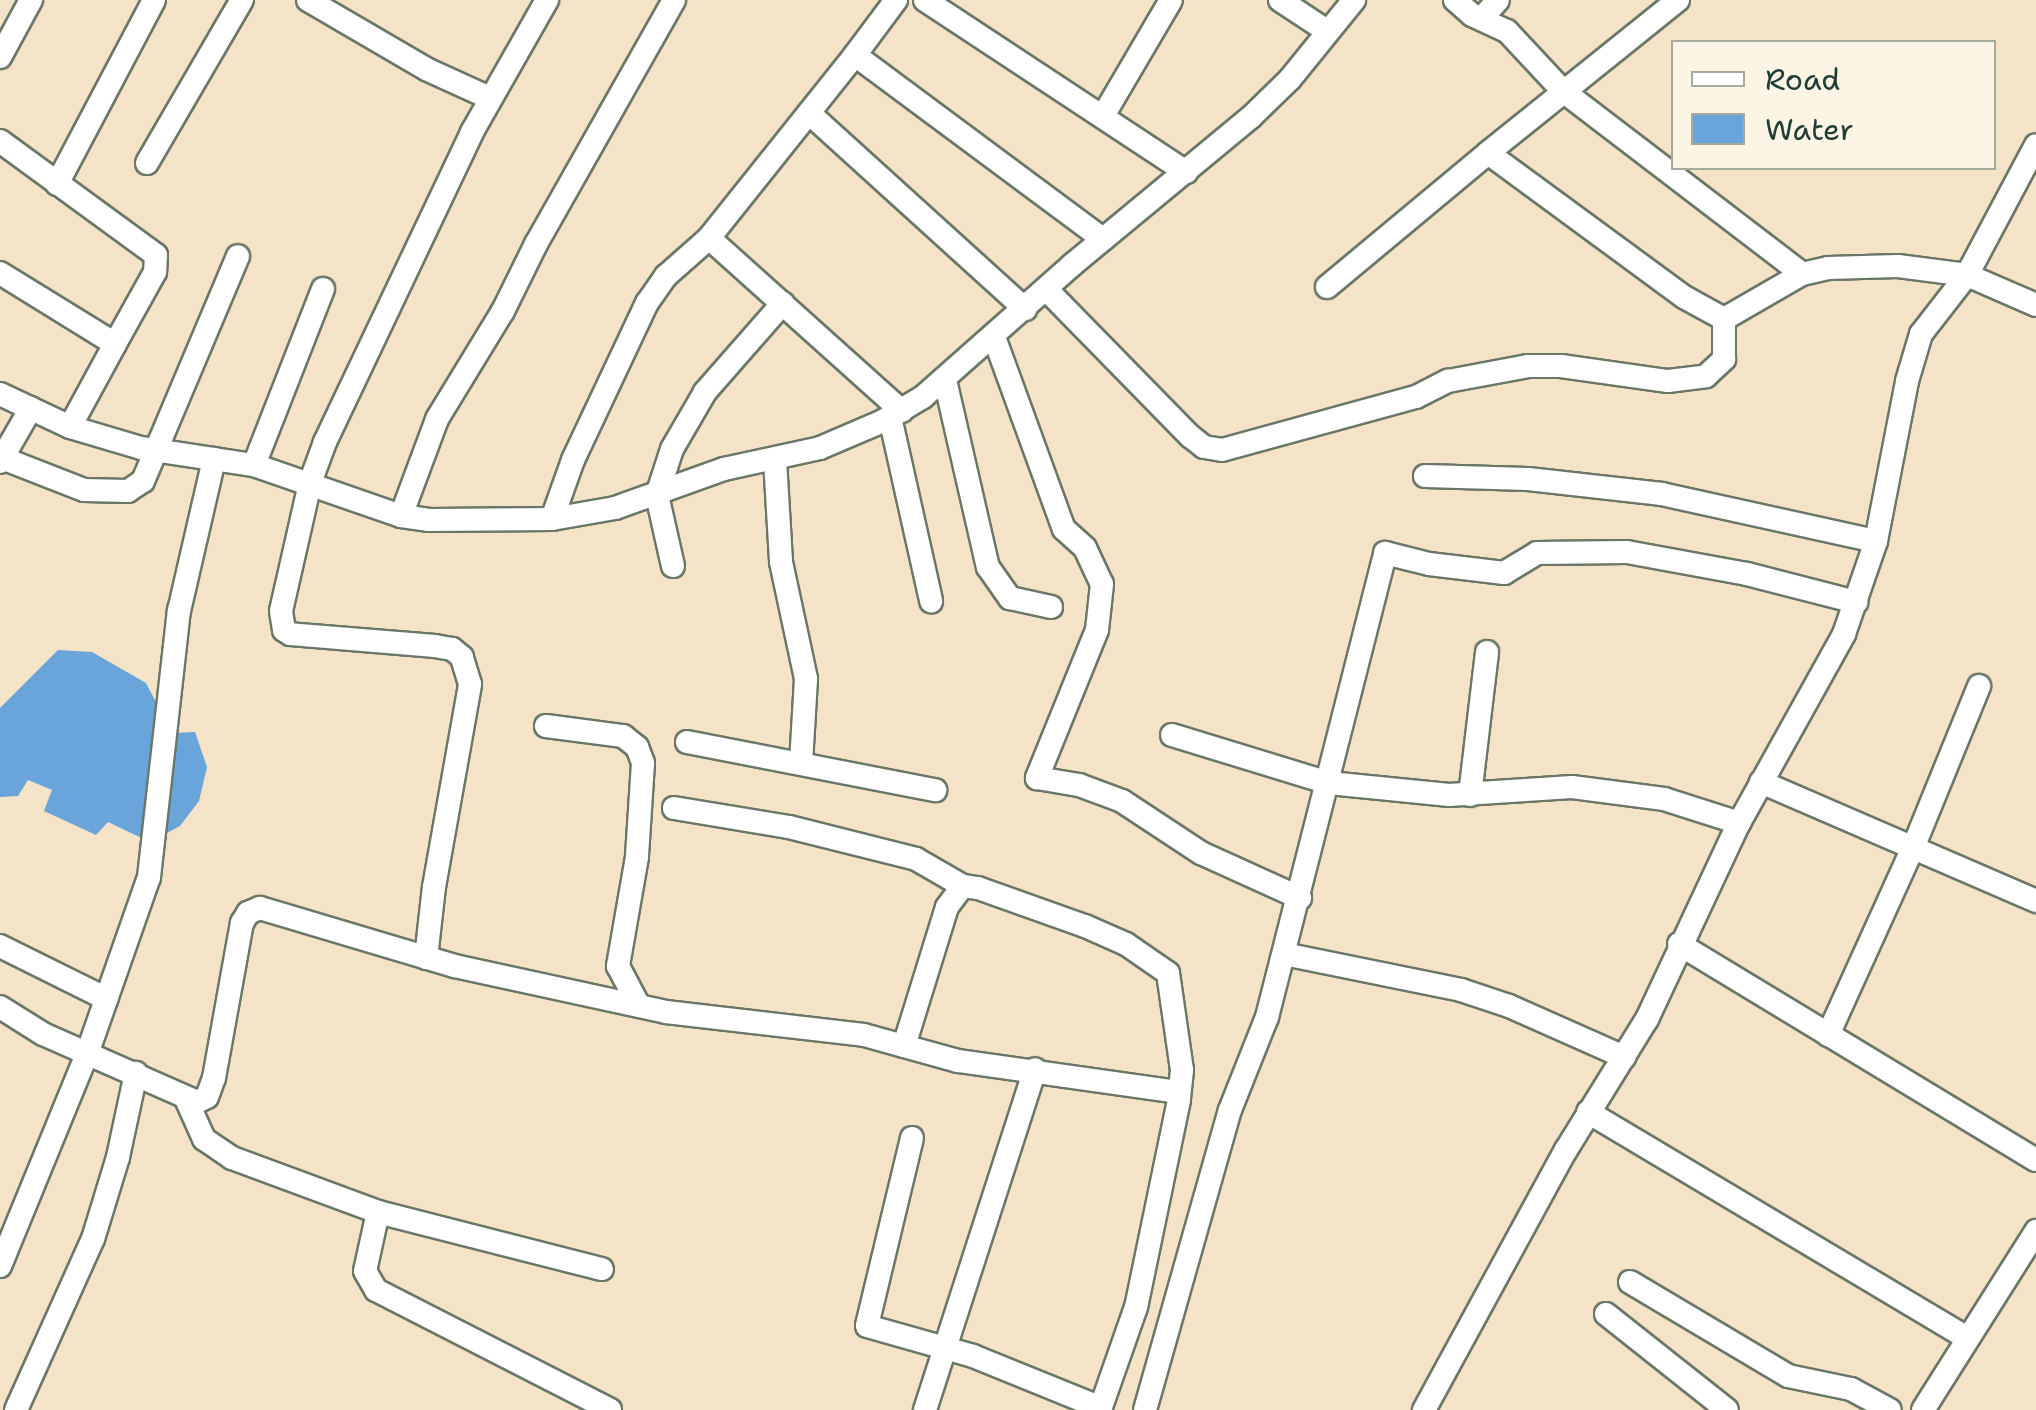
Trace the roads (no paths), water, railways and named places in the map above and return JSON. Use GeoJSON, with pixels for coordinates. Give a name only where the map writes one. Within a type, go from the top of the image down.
{"type":"FeatureCollection","features":[{"type":"Feature","properties":{"kind":"street"},"geometry":{"type":"LineString","coordinates":[[0,57],[32,0]]}},
{"type":"Feature","properties":{"kind":"street"},"geometry":{"type":"LineString","coordinates":[[57,184],[154,0]]}},
{"type":"Feature","properties":{"kind":"street"},"geometry":{"type":"LineString","coordinates":[[147,163],[242,0]]}},
{"type":"Feature","properties":{"kind":"street"},"geometry":{"type":"LineString","coordinates":[[308,0],[426,70],[490,98]]}},
{"type":"Feature","properties":{"kind":"street"},"geometry":{"type":"LineString","coordinates":[[426,958],[470,684],[468,670],[462,657],[452,649],[302,636],[284,630],[281,611],[310,483],[362,358],[490,98],[548,0]]}},
{"type":"Feature","properties":{"kind":"street"},"geometry":{"type":"LineString","coordinates":[[402,516],[437,419],[504,311],[536,244],[674,0]]}},
{"type":"Feature","properties":{"kind":"street"},"geometry":{"type":"LineString","coordinates":[[552,519],[573,460],[648,303],[666,276],[708,238],[896,0]]}},
{"type":"Feature","properties":{"kind":"street"},"geometry":{"type":"LineString","coordinates":[[925,0],[1186,172]]}},
{"type":"Feature","properties":{"kind":"street"},"geometry":{"type":"LineString","coordinates":[[1103,116],[1171,0]]}},
{"type":"Feature","properties":{"kind":"street"},"geometry":{"type":"LineString","coordinates":[[1280,0],[1327,31]]}},
{"type":"Feature","properties":{"kind":"street"},"geometry":{"type":"LineString","coordinates":[[0,394],[106,440],[254,465],[402,516],[456,520],[552,519],[657,495],[724,469],[820,448],[896,414],[945,380],[1272,98],[1354,0]]}},
{"type":"Feature","properties":{"kind":"street"},"geometry":{"type":"LineString","coordinates":[[1455,0],[1481,19],[1507,31],[1563,91],[1802,274]]}},
{"type":"Feature","properties":{"kind":"street"},"geometry":{"type":"LineString","coordinates":[[1481,19],[1498,0]]}},
{"type":"Feature","properties":{"kind":"street"},"geometry":{"type":"LineString","coordinates":[[1327,287],[1678,0]]}},
{"type":"Feature","properties":{"kind":"street"},"geometry":{"type":"LineString","coordinates":[[855,55],[1103,240]]}},
{"type":"Feature","properties":{"kind":"street"},"geometry":{"type":"LineString","coordinates":[[809,113],[1024,309]]}},
{"type":"Feature","properties":{"kind":"street"},"geometry":{"type":"LineString","coordinates":[[0,142],[156,255],[155,272],[70,427]]}},
{"type":"Feature","properties":{"kind":"street"},"geometry":{"type":"LineString","coordinates":[[1424,1410],[1588,1112],[1653,1007],[1679,944],[1739,824],[1833,657],[1876,541],[1914,352],[1932,317],[1967,275],[2036,146]]}},
{"type":"Feature","properties":{"kind":"street"},"geometry":{"type":"LineString","coordinates":[[1488,153],[1684,297],[1724,319]]}},
{"type":"Feature","properties":{"kind":"street"},"geometry":{"type":"LineString","coordinates":[[708,238],[783,303],[896,414],[932,600]]}},
{"type":"Feature","properties":{"kind":"street"},"geometry":{"type":"LineString","coordinates":[[30,408],[1,460],[55,481],[111,493],[128,492],[142,482],[238,256]]}},
{"type":"Feature","properties":{"kind":"street"},"geometry":{"type":"LineString","coordinates":[[1724,319],[1802,274],[1828,268],[1898,266],[1967,275],[2036,305]]}},
{"type":"Feature","properties":{"kind":"street"},"geometry":{"type":"LineString","coordinates":[[0,273],[115,344]]}},
{"type":"Feature","properties":{"kind":"street"},"geometry":{"type":"LineString","coordinates":[[254,465],[323,288]]}},
{"type":"Feature","properties":{"kind":"street"},"geometry":{"type":"LineString","coordinates":[[1046,289],[1190,436],[1204,448],[1222,450],[1416,397],[1448,381],[1528,366],[1562,366],[1668,381],[1706,376],[1724,360],[1724,319]]}},
{"type":"Feature","properties":{"kind":"street"},"geometry":{"type":"LineString","coordinates":[[673,566],[657,495],[683,426],[705,392],[783,303]]}},
{"type":"Feature","properties":{"kind":"street"},"geometry":{"type":"LineString","coordinates":[[994,337],[1064,529],[1090,555],[1102,584],[1097,630],[1037,778],[1079,785],[1122,800],[1201,854],[1300,898]]}},
{"type":"Feature","properties":{"kind":"street"},"geometry":{"type":"LineString","coordinates":[[945,380],[988,567],[1010,598],[1051,607]]}},
{"type":"Feature","properties":{"kind":"street"},"geometry":{"type":"LineString","coordinates":[[0,1266],[87,1054],[152,862],[178,611],[214,460]]}},
{"type":"Feature","properties":{"kind":"street"},"geometry":{"type":"LineString","coordinates":[[775,460],[781,562],[806,679],[800,763]]}},
{"type":"Feature","properties":{"kind":"street"},"geometry":{"type":"LineString","coordinates":[[1425,476],[1528,479],[1662,494],[1876,541]]}},
{"type":"Feature","properties":{"kind":"street"},"geometry":{"type":"LineString","coordinates":[[1144,1410],[1225,1127],[1267,1017],[1385,553],[1429,564],[1504,572],[1537,553],[1628,552],[1747,574],[1856,602]]}},
{"type":"Feature","properties":{"kind":"street"},"geometry":{"type":"LineString","coordinates":[[1470,795],[1488,652]]}},
{"type":"Feature","properties":{"kind":"street"},"geometry":{"type":"LineString","coordinates":[[1828,1036],[1914,848],[1979,686]]}},
{"type":"Feature","properties":{"kind":"street"},"geometry":{"type":"LineString","coordinates":[[546,726],[623,736],[638,747],[643,762],[636,857],[618,966],[639,1006]]}},
{"type":"Feature","properties":{"kind":"street"},"geometry":{"type":"LineString","coordinates":[[1172,734],[1329,784],[1470,795],[1572,787],[1664,799],[1739,824]]}},
{"type":"Feature","properties":{"kind":"street"},"geometry":{"type":"LineString","coordinates":[[687,742],[935,790]]}},
{"type":"Feature","properties":{"kind":"street"},"geometry":{"type":"LineString","coordinates":[[1761,782],[2036,901]]}},
{"type":"Feature","properties":{"kind":"street"},"geometry":{"type":"LineString","coordinates":[[674,808],[789,827],[904,856],[930,865],[963,886],[1085,926],[1126,944],[1168,973],[1182,1070],[1179,1092],[1136,1308],[1100,1409],[943,1346],[867,1326],[912,1138]]}},
{"type":"Feature","properties":{"kind":"street"},"geometry":{"type":"LineString","coordinates":[[904,1046],[947,907],[963,886]]}},
{"type":"Feature","properties":{"kind":"street"},"geometry":{"type":"LineString","coordinates":[[0,1007],[87,1054],[136,1073],[187,1101],[197,1102],[207,1097],[214,1078],[236,948],[248,913],[260,908],[426,958],[698,1018],[864,1035],[958,1061],[1179,1092]]}},
{"type":"Feature","properties":{"kind":"street"},"geometry":{"type":"LineString","coordinates":[[1679,944],[2036,1160]]}},
{"type":"Feature","properties":{"kind":"street"},"geometry":{"type":"LineString","coordinates":[[0,946],[107,999]]}},
{"type":"Feature","properties":{"kind":"street"},"geometry":{"type":"LineString","coordinates":[[1284,954],[1462,990],[1509,1006],[1624,1057]]}},
{"type":"Feature","properties":{"kind":"street"},"geometry":{"type":"LineString","coordinates":[[925,1410],[943,1346],[1004,1176],[1035,1069]]}},
{"type":"Feature","properties":{"kind":"street"},"geometry":{"type":"LineString","coordinates":[[16,1410],[93,1239],[118,1156],[136,1073]]}},
{"type":"Feature","properties":{"kind":"street"},"geometry":{"type":"LineString","coordinates":[[187,1101],[204,1139],[215,1150],[378,1212],[602,1269]]}},
{"type":"Feature","properties":{"kind":"street"},"geometry":{"type":"LineString","coordinates":[[1588,1112],[1965,1337]]}},
{"type":"Feature","properties":{"kind":"street"},"geometry":{"type":"LineString","coordinates":[[378,1212],[366,1271],[376,1290],[610,1410]]}},
{"type":"Feature","properties":{"kind":"street"},"geometry":{"type":"LineString","coordinates":[[1923,1410],[1965,1337],[2036,1231]]}},
{"type":"Feature","properties":{"kind":"street"},"geometry":{"type":"LineString","coordinates":[[1630,1282],[1788,1376],[1850,1389],[1890,1410]]}},
{"type":"Feature","properties":{"kind":"street"},"geometry":{"type":"LineString","coordinates":[[1606,1314],[1727,1410]]}},
{"type":"Feature","properties":{"kind":"water"},"geometry":{"type":"Polygon","coordinates":[[[58,650],[92,652],[146,683],[172,733],[195,732],[207,767],[199,801],[180,826],[150,842],[108,822],[96,835],[44,811],[52,790],[28,780],[18,796],[0,797],[0,708],[58,650]]]}}]}
